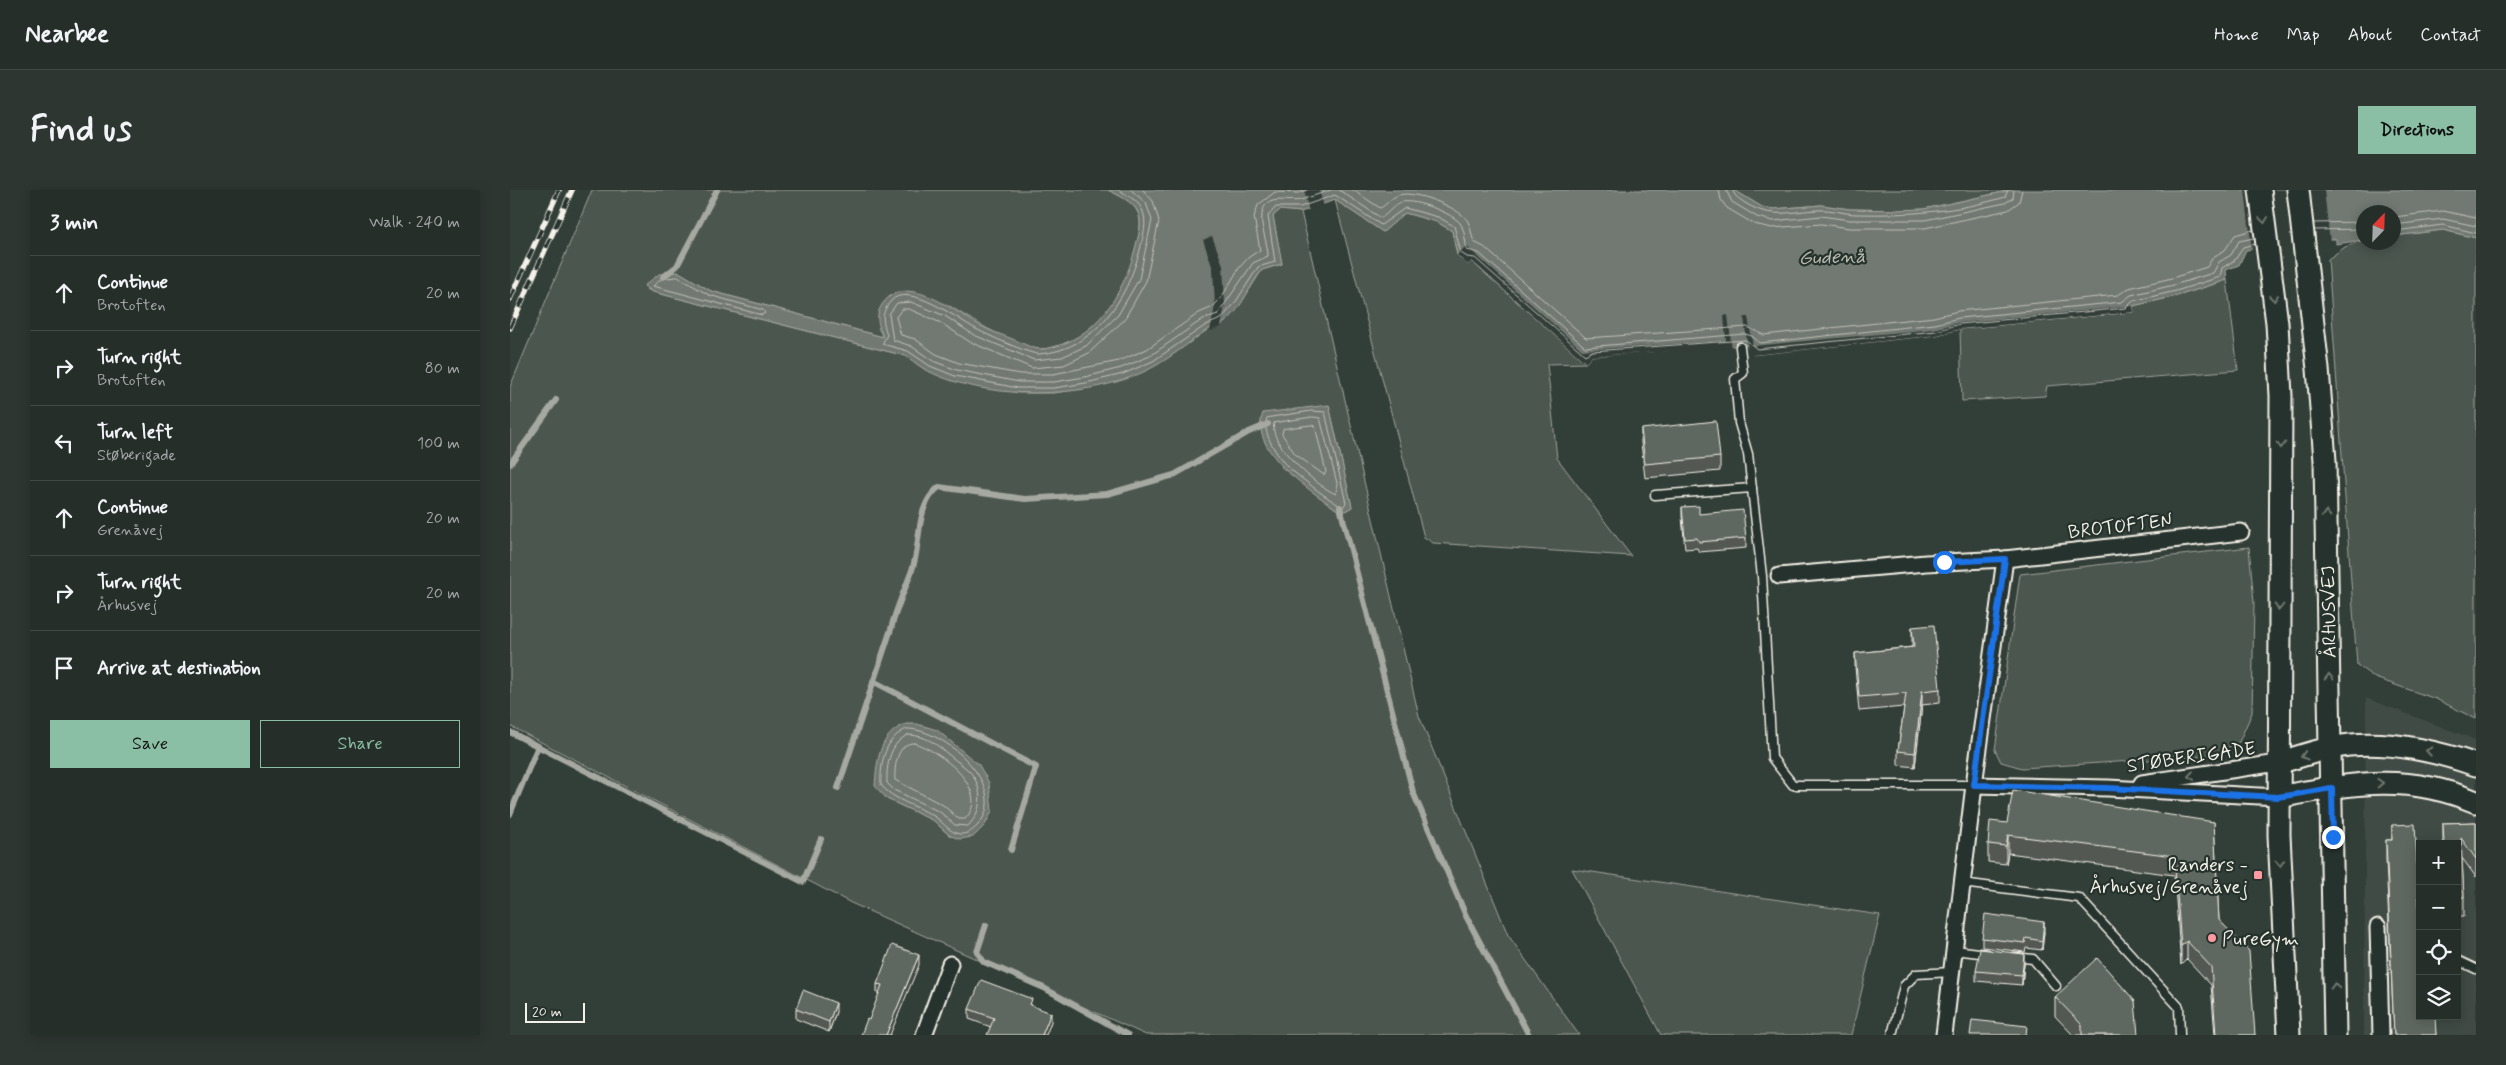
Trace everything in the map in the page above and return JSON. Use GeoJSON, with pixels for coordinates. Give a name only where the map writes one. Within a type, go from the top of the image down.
{"type":"FeatureCollection","features":[{"type":"Feature","properties":{"kind":"main road"},"geometry":{"type":"LineString","coordinates":[[2260,190],[2277,323],[2281,396],[2278,797],[2289,1035]]}},
{"type":"Feature","properties":{"kind":"main road","name":"ÅRHUSVEJ"},"geometry":{"type":"LineString","coordinates":[[2298,190],[2305,245],[2324,461],[2332,788],[2335,1035]]}},
{"type":"Feature","properties":{"kind":"main road"},"geometry":{"type":"LineString","coordinates":[[2278,763],[2330,748],[2381,744],[2443,754],[2476,765]]}},
{"type":"Feature","properties":{"kind":"main road"},"geometry":{"type":"LineString","coordinates":[[2278,797],[2382,782],[2450,791],[2476,802]]}},
{"type":"Feature","properties":{"kind":"street","name":"BROTOFTEN"},"geometry":{"type":"LineString","coordinates":[[1779,576],[1926,563],[2005,559],[2241,532]]}},
{"type":"Feature","properties":{"kind":"street"},"geometry":{"type":"LineString","coordinates":[[1944,1035],[1974,785],[2005,559]]}},
{"type":"Feature","properties":{"kind":"street","name":"STØBERIGADE"},"geometry":{"type":"LineString","coordinates":[[2108,788],[2278,763]]}},
{"type":"Feature","properties":{"kind":"street","name":"STØBERIGADE"},"geometry":{"type":"LineString","coordinates":[[1974,785],[2108,788],[2278,797]]}},
{"type":"Feature","properties":{"kind":"street"},"geometry":{"type":"LineString","coordinates":[[2378,927],[2384,957],[2381,1035]]}},
{"type":"Feature","properties":{"kind":"street"},"geometry":{"type":"LineString","coordinates":[[924,1035],[950,964]]}},
{"type":"Feature","properties":{"kind":"lane"},"geometry":{"type":"LineString","coordinates":[[1740,347],[1743,373],[1735,380],[1739,423],[1748,454],[1765,603],[1772,758],[1793,785],[1974,785]]}},
{"type":"Feature","properties":{"kind":"lane"},"geometry":{"type":"LineString","coordinates":[[1655,495],[1752,488]]}},
{"type":"Feature","properties":{"kind":"lane"},"geometry":{"type":"LineString","coordinates":[[1962,883],[2079,898],[2179,1007],[2180,1035]]}},
{"type":"Feature","properties":{"kind":"lane"},"geometry":{"type":"LineString","coordinates":[[1955,950],[1994,955]]}},
{"type":"Feature","properties":{"kind":"lane"},"geometry":{"type":"LineString","coordinates":[[2003,956],[2032,959],[2056,986]]}},
{"type":"Feature","properties":{"kind":"lane"},"geometry":{"type":"LineString","coordinates":[[2461,962],[2476,968]]}},
{"type":"Feature","properties":{"kind":"lane"},"geometry":{"type":"LineString","coordinates":[[1892,1035],[1904,986],[1916,974],[1952,972]]}},
{"type":"Feature","properties":{"kind":"shaded area"},"geometry":{"type":"Polygon","coordinates":[[[592,190],[1108,190],[1121,196],[1136,209],[1140,222],[1140,231],[1133,259],[1122,288],[1114,302],[1094,325],[1081,335],[1054,347],[1039,349],[1020,344],[981,325],[950,306],[878,328],[883,337],[711,291],[679,272],[646,289],[906,356],[927,371],[1018,393],[1054,393],[1087,388],[1224,323],[1239,306],[1262,270],[1282,264],[1273,216],[1280,210],[1301,212],[1419,716],[1508,935],[1579,1035],[1146,1035],[851,903],[510,726],[510,387],[592,190]],[[1329,405],[1281,467],[1341,513],[1352,507],[1329,405]],[[887,799],[934,821],[949,835],[992,810],[887,799]]]}},
{"type":"Feature","properties":{"kind":"shaded area"},"geometry":{"type":"Polygon","coordinates":[[[1734,190],[2012,190],[1924,209],[1899,210],[1850,209],[1821,205],[1773,209],[1762,207],[1734,190]]]}},
{"type":"Feature","properties":{"kind":"shaded area"},"geometry":{"type":"Polygon","coordinates":[[[1335,200],[1383,232],[1405,213],[1437,222],[1452,231],[1457,255],[1471,261],[1586,363],[1547,364],[1557,458],[1631,556],[1433,543],[1424,537],[1335,200]]]}},
{"type":"Feature","properties":{"kind":"shaded area"},"geometry":{"type":"Polygon","coordinates":[[[2443,230],[2476,238],[2476,719],[2436,699],[2375,678],[2357,665],[2328,259],[2345,247],[2356,243],[2356,250],[2401,250],[2401,235],[2443,230]]]}},
{"type":"Feature","properties":{"kind":"shaded area"},"geometry":{"type":"Polygon","coordinates":[[[2227,280],[2238,370],[2047,386],[2045,396],[1962,401],[1960,329],[2133,312],[2133,306],[2177,296],[2227,280]]]}},
{"type":"Feature","properties":{"kind":"shaded area"},"geometry":{"type":"Polygon","coordinates":[[[2249,547],[2254,603],[2252,713],[2239,742],[2210,756],[2022,768],[2001,762],[1995,750],[2020,574],[2249,547]]]}},
{"type":"Feature","properties":{"kind":"shaded area"},"geometry":{"type":"Polygon","coordinates":[[[2366,698],[2476,740],[2476,1035],[2364,1035],[2366,698]]]}},
{"type":"Feature","properties":{"kind":"shaded area"},"geometry":{"type":"Polygon","coordinates":[[[1572,869],[1880,915],[1851,1035],[1661,1035],[1572,869]]]}},
{"type":"Feature","properties":{"kind":"water","name":"Gudenå"},"geometry":{"type":"Polygon","coordinates":[[[1108,190],[1734,190],[1762,207],[1773,209],[1821,205],[1850,209],[1899,210],[1924,209],[2012,190],[2476,190],[2476,238],[2443,230],[2401,235],[2401,205],[2356,205],[2356,241],[2336,244],[2336,239],[2331,239],[2246,250],[2239,265],[2226,270],[2227,280],[2177,296],[2133,306],[2134,312],[1960,329],[1937,335],[1752,355],[1747,345],[1592,356],[1586,363],[1472,261],[1468,265],[1457,255],[1452,231],[1437,222],[1405,213],[1383,232],[1335,200],[1301,212],[1280,210],[1273,216],[1282,264],[1262,270],[1235,312],[1222,324],[1207,330],[1157,365],[1132,377],[1104,385],[1043,393],[1011,392],[981,388],[953,381],[928,371],[906,356],[653,292],[644,286],[659,274],[679,272],[711,291],[883,337],[878,323],[881,306],[894,294],[905,291],[930,297],[986,329],[1033,348],[1044,349],[1062,344],[1092,326],[1104,313],[1123,283],[1130,266],[1140,226],[1138,212],[1124,199],[1108,190]]]}},
{"type":"Feature","properties":{"kind":"water"},"geometry":{"type":"Polygon","coordinates":[[[1329,405],[1352,507],[1342,513],[1301,483],[1274,457],[1265,442],[1261,428],[1263,413],[1329,405]]]}},
{"type":"Feature","properties":{"kind":"water"},"geometry":{"type":"Polygon","coordinates":[[[906,724],[917,724],[937,730],[979,765],[989,783],[992,811],[985,825],[973,837],[959,839],[949,835],[934,821],[887,799],[875,786],[881,749],[885,741],[897,728],[906,724]]]}},
{"type":"Feature","properties":{"kind":"pier"},"geometry":{"type":"Polygon","coordinates":[[[1304,190],[1319,190],[1324,207],[1309,212],[1304,190]]]}},
{"type":"Feature","properties":{"kind":"pier"},"geometry":{"type":"Polygon","coordinates":[[[2245,190],[2324,190],[2330,242],[2252,251],[2245,190]]]}},
{"type":"Feature","properties":{"kind":"pier"},"geometry":{"type":"Polygon","coordinates":[[[1212,236],[1223,265],[1225,305],[1221,327],[1210,331],[1215,306],[1213,269],[1203,240],[1212,236]]]}},
{"type":"Feature","properties":{"kind":"pier"},"geometry":{"type":"Polygon","coordinates":[[[1466,246],[1582,350],[1726,341],[1724,316],[1728,315],[1732,350],[1728,350],[1728,348],[1592,356],[1586,363],[1472,261],[1468,265],[1457,255],[1466,246]]]}},
{"type":"Feature","properties":{"kind":"pier"},"geometry":{"type":"Polygon","coordinates":[[[2133,306],[2134,312],[1960,329],[1937,335],[1753,355],[1752,357],[1748,351],[1744,317],[1748,317],[1753,346],[1934,329],[1958,323],[2133,306]]]}},
{"type":"Feature","properties":{"kind":"building"},"geometry":{"type":"Polygon","coordinates":[[[1716,421],[1720,457],[1645,464],[1641,429],[1716,421]]]}},
{"type":"Feature","properties":{"kind":"building"},"geometry":{"type":"Polygon","coordinates":[[[1699,506],[1699,514],[1743,510],[1746,538],[1699,542],[1697,538],[1685,539],[1682,507],[1699,506]]]}},
{"type":"Feature","properties":{"kind":"building"},"geometry":{"type":"Polygon","coordinates":[[[1934,625],[1940,689],[1922,691],[1915,753],[1898,751],[1906,693],[1859,697],[1855,653],[1914,647],[1912,627],[1934,625]]]}},
{"type":"Feature","properties":{"kind":"building"},"geometry":{"type":"Polygon","coordinates":[[[2013,790],[2214,822],[2219,920],[2249,951],[2255,1035],[2216,1035],[2211,967],[2187,941],[2181,946],[2174,856],[2008,835],[2006,846],[1988,844],[1990,821],[2007,823],[2013,790]]]}},
{"type":"Feature","properties":{"kind":"building"},"geometry":{"type":"Polygon","coordinates":[[[2476,822],[2476,859],[2461,838],[2464,897],[2461,897],[2461,840],[2444,840],[2443,823],[2476,822]]]}},
{"type":"Feature","properties":{"kind":"building"},"geometry":{"type":"Polygon","coordinates":[[[2415,824],[2416,1020],[2435,1020],[2436,1035],[2394,1035],[2386,840],[2392,840],[2392,825],[2415,824]]]}},
{"type":"Feature","properties":{"kind":"building"},"geometry":{"type":"Polygon","coordinates":[[[1985,914],[2044,922],[2042,941],[2026,938],[2025,943],[1982,938],[1985,914]]]}},
{"type":"Feature","properties":{"kind":"building"},"geometry":{"type":"Polygon","coordinates":[[[892,945],[919,955],[886,1035],[861,1035],[867,1019],[869,1020],[882,985],[877,984],[892,945]]]}},
{"type":"Feature","properties":{"kind":"building"},"geometry":{"type":"Polygon","coordinates":[[[1980,949],[2024,954],[2022,975],[1976,971],[1980,949]]]}},
{"type":"Feature","properties":{"kind":"building"},"geometry":{"type":"Polygon","coordinates":[[[2097,958],[2135,1001],[2138,1035],[2082,1035],[2082,1025],[2055,997],[2097,958]]]}},
{"type":"Feature","properties":{"kind":"building"},"geometry":{"type":"Polygon","coordinates":[[[981,980],[1032,999],[1030,1005],[1051,1013],[1042,1035],[987,1035],[994,1018],[969,1009],[981,980]]]}},
{"type":"Feature","properties":{"kind":"building"},"geometry":{"type":"Polygon","coordinates":[[[803,990],[836,1003],[829,1022],[796,1009],[803,990]]]}},
{"type":"Feature","properties":{"kind":"building"},"geometry":{"type":"Polygon","coordinates":[[[1972,1020],[2027,1026],[2026,1035],[1970,1035],[1972,1020]]]}},
{"type":"Feature","properties":{"kind":"waterway"},"geometry":{"type":"LineString","coordinates":[[663,277],[677,266],[717,190]]}},
{"type":"Feature","properties":{"kind":"waterway"},"geometry":{"type":"LineString","coordinates":[[510,464],[556,400]]}},
{"type":"Feature","properties":{"kind":"waterway"},"geometry":{"type":"LineString","coordinates":[[838,788],[895,614],[912,570],[922,515],[931,495],[939,487],[1025,499],[1107,494],[1174,475],[1249,432],[1268,424]]}},
{"type":"Feature","properties":{"kind":"waterway"},"geometry":{"type":"LineString","coordinates":[[1340,507],[1413,792],[1466,916],[1529,1035]]}},
{"type":"Feature","properties":{"kind":"waterway"},"geometry":{"type":"LineString","coordinates":[[873,681],[1036,767],[1011,850]]}},
{"type":"Feature","properties":{"kind":"waterway"},"geometry":{"type":"LineString","coordinates":[[510,732],[803,882],[821,839]]}},
{"type":"Feature","properties":{"kind":"waterway"},"geometry":{"type":"LineString","coordinates":[[510,814],[538,746]]}},
{"type":"Feature","properties":{"kind":"waterway"},"geometry":{"type":"LineString","coordinates":[[986,925],[977,952],[984,962],[1044,988],[1128,1035]]}},
{"type":"Feature","properties":{"kind":"railway"},"geometry":{"type":"LineString","coordinates":[[510,299],[559,190]]}},
{"type":"Feature","properties":{"kind":"railway"},"geometry":{"type":"LineString","coordinates":[[510,328],[572,190]]}},
{"type":"Feature","properties":{"kind":"place","name":"Randers - Århusvej/Grenåvej"},"geometry":{"type":"Point","coordinates":[2258,875]}},
{"type":"Feature","properties":{"kind":"place","name":"PureGym"},"geometry":{"type":"Point","coordinates":[2212,938]}},
{"type":"Feature","properties":{"kind":"route"},"geometry":{"type":"LineString","coordinates":[[1944,562],[2005,559],[1974,785],[2108,788],[2278,797],[2332,788],[2333,837]]}}]}
